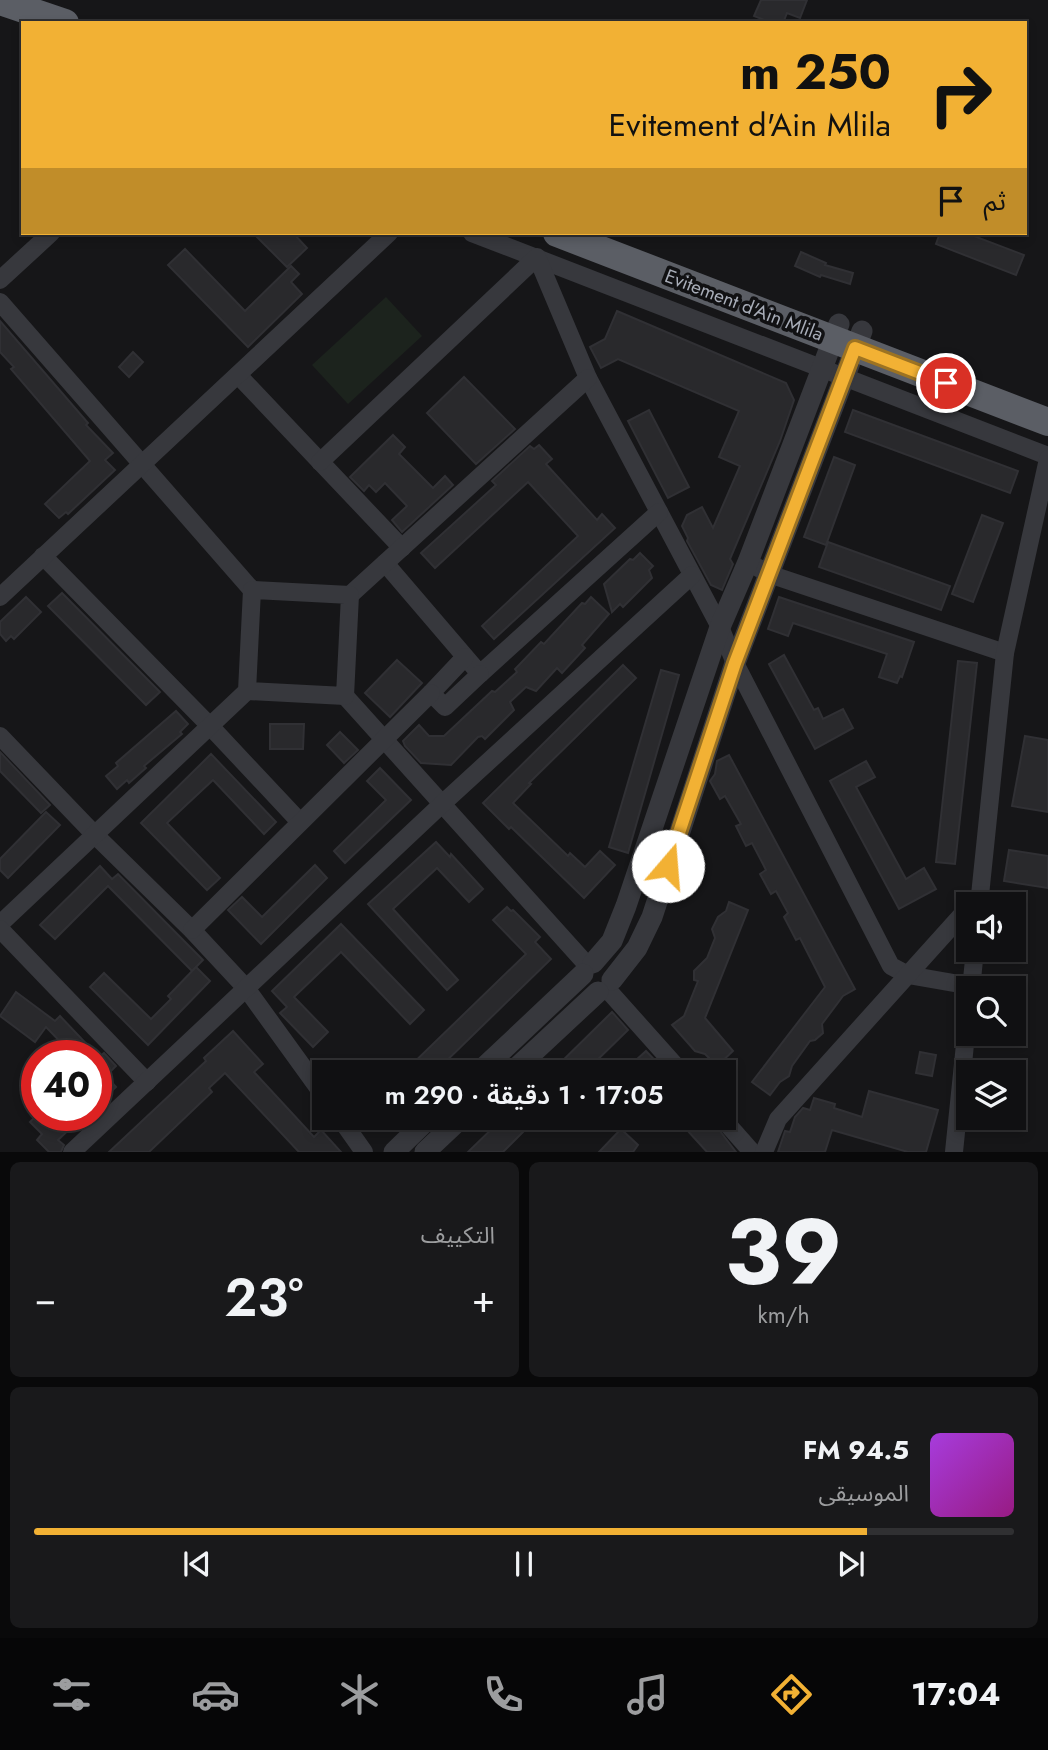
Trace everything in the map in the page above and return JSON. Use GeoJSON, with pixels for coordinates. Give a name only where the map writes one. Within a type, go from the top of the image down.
{"type":"FeatureCollection","features":[{"type":"Feature","properties":{"kind":"highway"},"geometry":{"type":"LineString","coordinates":[[0,1],[59,21]]}},
{"type":"Feature","properties":{"kind":"highway"},"geometry":{"type":"LineString","coordinates":[[0,20],[21,27]]}},
{"type":"Feature","properties":{"kind":"highway","name":"Evitement d'Ain Mlila"},"geometry":{"type":"LineString","coordinates":[[563,235],[1048,404]]}},
{"type":"Feature","properties":{"kind":"highway","name":"Evitement d'Ain Mlila"},"geometry":{"type":"LineString","coordinates":[[611,235],[1048,422]]}},
{"type":"Feature","properties":{"kind":"street"},"geometry":{"type":"LineString","coordinates":[[0,280],[49,235]]}},
{"type":"Feature","properties":{"kind":"street"},"geometry":{"type":"LineString","coordinates":[[0,597],[387,235]]}},
{"type":"Feature","properties":{"kind":"street"},"geometry":{"type":"LineString","coordinates":[[477,235],[844,376],[1048,458],[1005,653],[975,892]]}},
{"type":"Feature","properties":{"kind":"street"},"geometry":{"type":"LineString","coordinates":[[320,462],[537,257]]}},
{"type":"Feature","properties":{"kind":"street"},"geometry":{"type":"LineString","coordinates":[[537,257],[588,377],[720,627],[735,663],[891,966],[908,975],[956,984]]}},
{"type":"Feature","properties":{"kind":"street"},"geometry":{"type":"LineString","coordinates":[[0,302],[252,590],[247,691],[0,927],[147,1082]]}},
{"type":"Feature","properties":{"kind":"street"},"geometry":{"type":"LineString","coordinates":[[492,1060],[588,968],[611,941],[626,906],[720,627],[748,562],[821,368],[847,335]]}},
{"type":"Feature","properties":{"kind":"street"},"geometry":{"type":"LineString","coordinates":[[525,1060],[606,987],[637,948],[652,917],[735,663],[844,376],[847,335]]}},
{"type":"Feature","properties":{"kind":"street"},"geometry":{"type":"LineString","coordinates":[[238,375],[402,548]]}},
{"type":"Feature","properties":{"kind":"street"},"geometry":{"type":"LineString","coordinates":[[345,696],[350,595],[588,377]]}},
{"type":"Feature","properties":{"kind":"street"},"geometry":{"type":"LineString","coordinates":[[431,693],[445,707],[659,512]]}},
{"type":"Feature","properties":{"kind":"street"},"geometry":{"type":"LineString","coordinates":[[43,556],[300,822]]}},
{"type":"Feature","properties":{"kind":"street"},"geometry":{"type":"LineString","coordinates":[[748,562],[769,574],[1005,653]]}},
{"type":"Feature","properties":{"kind":"street"},"geometry":{"type":"LineString","coordinates":[[385,563],[480,674]]}},
{"type":"Feature","properties":{"kind":"street"},"geometry":{"type":"LineString","coordinates":[[72,1152],[442,804],[692,575]]}},
{"type":"Feature","properties":{"kind":"street"},"geometry":{"type":"LineString","coordinates":[[252,590],[350,595]]}},
{"type":"Feature","properties":{"kind":"street"},"geometry":{"type":"LineString","coordinates":[[192,930],[465,657]]}},
{"type":"Feature","properties":{"kind":"street"},"geometry":{"type":"LineString","coordinates":[[247,691],[345,696],[588,968]]}},
{"type":"Feature","properties":{"kind":"street"},"geometry":{"type":"LineString","coordinates":[[0,736],[246,988],[312,1079]]}},
{"type":"Feature","properties":{"kind":"street"},"geometry":{"type":"LineString","coordinates":[[764,1152],[778,1119],[956,923]]}},
{"type":"Feature","properties":{"kind":"street"},"geometry":{"type":"LineString","coordinates":[[588,968],[598,962],[607,966],[606,987],[671,1060]]}},
{"type":"Feature","properties":{"kind":"street"},"geometry":{"type":"LineString","coordinates":[[954,1152],[965,1046]]}},
{"type":"Feature","properties":{"kind":"street"},"geometry":{"type":"LineString","coordinates":[[348,1130],[364,1152]]}},
{"type":"Feature","properties":{"kind":"street"},"geometry":{"type":"LineString","coordinates":[[394,1152],[417,1130]]}},
{"type":"Feature","properties":{"kind":"street"},"geometry":{"type":"LineString","coordinates":[[425,1152],[448,1130]]}},
{"type":"Feature","properties":{"kind":"street"},"geometry":{"type":"LineString","coordinates":[[733,1130],[752,1152]]}},
{"type":"Feature","properties":{"kind":"shaded area"},"geometry":{"type":"Polygon","coordinates":[[[386,297],[422,336],[348,404],[312,365],[386,297]]]}},
{"type":"Feature","properties":{"kind":"building"},"geometry":{"type":"Polygon","coordinates":[[[761,0],[807,0],[800,18],[787,13],[784,21],[767,21],[754,16],[761,0]]]}},
{"type":"Feature","properties":{"kind":"building"},"geometry":{"type":"Polygon","coordinates":[[[255,235],[295,235],[307,248],[287,267],[255,235]]]}},
{"type":"Feature","properties":{"kind":"building"},"geometry":{"type":"Polygon","coordinates":[[[939,235],[971,235],[1024,255],[1016,275],[936,244],[939,235]]]}},
{"type":"Feature","properties":{"kind":"building"},"geometry":{"type":"Polygon","coordinates":[[[185,249],[245,311],[291,266],[299,274],[291,282],[302,294],[248,347],[168,265],[185,249]]]}},
{"type":"Feature","properties":{"kind":"building"},"geometry":{"type":"Polygon","coordinates":[[[801,252],[826,263],[825,265],[853,273],[850,284],[821,275],[820,277],[795,266],[801,252]]]}},
{"type":"Feature","properties":{"kind":"building"},"geometry":{"type":"Polygon","coordinates":[[[617,311],[786,383],[794,400],[780,441],[730,559],[733,564],[722,590],[711,585],[687,541],[682,526],[687,515],[702,507],[713,528],[740,466],[719,457],[739,411],[618,359],[601,368],[590,347],[605,339],[617,311]]]}},
{"type":"Feature","properties":{"kind":"building"},"geometry":{"type":"Polygon","coordinates":[[[0,321],[88,423],[86,425],[113,453],[105,460],[115,470],[68,514],[66,512],[59,518],[45,504],[90,461],[11,369],[14,367],[0,352],[0,321]]]}},
{"type":"Feature","properties":{"kind":"building"},"geometry":{"type":"Polygon","coordinates":[[[133,352],[143,362],[129,377],[119,367],[133,352]]]}},
{"type":"Feature","properties":{"kind":"building"},"geometry":{"type":"Polygon","coordinates":[[[464,377],[515,429],[476,464],[427,413],[464,377]]]}},
{"type":"Feature","properties":{"kind":"building"},"geometry":{"type":"Polygon","coordinates":[[[649,410],[689,487],[668,498],[628,421],[649,410]]]}},
{"type":"Feature","properties":{"kind":"building"},"geometry":{"type":"Polygon","coordinates":[[[853,410],[1018,471],[1010,493],[845,432],[853,410]]]}},
{"type":"Feature","properties":{"kind":"building"},"geometry":{"type":"Polygon","coordinates":[[[393,435],[405,447],[399,454],[433,488],[445,476],[453,485],[402,532],[392,520],[407,506],[385,483],[376,492],[369,485],[364,491],[350,477],[393,435]]]}},
{"type":"Feature","properties":{"kind":"building"},"geometry":{"type":"Polygon","coordinates":[[[539,445],[552,459],[546,464],[597,520],[602,514],[615,528],[494,639],[482,626],[578,536],[528,482],[435,568],[421,553],[496,485],[492,481],[530,446],[534,449],[539,445]]]}},
{"type":"Feature","properties":{"kind":"building"},"geometry":{"type":"Polygon","coordinates":[[[834,457],[855,465],[826,545],[804,537],[834,457]]]}},
{"type":"Feature","properties":{"kind":"building"},"geometry":{"type":"Polygon","coordinates":[[[982,515],[1003,523],[973,602],[952,594],[982,515]]]}},
{"type":"Feature","properties":{"kind":"building"},"geometry":{"type":"Polygon","coordinates":[[[828,542],[950,586],[941,610],[819,567],[828,542]]]}},
{"type":"Feature","properties":{"kind":"building"},"geometry":{"type":"Polygon","coordinates":[[[640,553],[653,566],[649,570],[652,578],[623,607],[620,604],[612,612],[604,584],[640,553]]]}},
{"type":"Feature","properties":{"kind":"building"},"geometry":{"type":"Polygon","coordinates":[[[62,593],[160,692],[146,705],[48,606],[62,593]]]}},
{"type":"Feature","properties":{"kind":"building"},"geometry":{"type":"Polygon","coordinates":[[[26,597],[41,612],[14,639],[11,636],[6,641],[0,634],[0,622],[26,597]]]}},
{"type":"Feature","properties":{"kind":"building"},"geometry":{"type":"Polygon","coordinates":[[[591,597],[609,614],[582,645],[585,648],[562,673],[557,668],[536,691],[526,687],[510,702],[514,710],[485,739],[478,737],[451,765],[421,763],[405,746],[403,741],[419,725],[429,736],[444,736],[492,691],[495,692],[517,672],[515,669],[541,642],[544,644],[582,603],[585,604],[591,597]]]}},
{"type":"Feature","properties":{"kind":"building"},"geometry":{"type":"Polygon","coordinates":[[[779,597],[914,642],[902,677],[900,676],[897,683],[879,677],[887,654],[793,623],[788,636],[768,629],[779,597]]]}},
{"type":"Feature","properties":{"kind":"building"},"geometry":{"type":"Polygon","coordinates":[[[784,655],[814,710],[818,708],[823,719],[843,709],[853,728],[815,749],[769,664],[784,655]]]}},
{"type":"Feature","properties":{"kind":"building"},"geometry":{"type":"Polygon","coordinates":[[[397,660],[422,683],[390,717],[365,693],[397,660]]]}},
{"type":"Feature","properties":{"kind":"building"},"geometry":{"type":"Polygon","coordinates":[[[958,661],[977,663],[955,864],[936,862],[958,661]]]}},
{"type":"Feature","properties":{"kind":"building"},"geometry":{"type":"Polygon","coordinates":[[[623,665],[636,678],[529,783],[531,784],[513,803],[568,856],[570,853],[585,867],[600,851],[615,865],[584,898],[483,803],[623,665]]]}},
{"type":"Feature","properties":{"kind":"building"},"geometry":{"type":"Polygon","coordinates":[[[661,670],[679,675],[628,853],[609,847],[661,670]]]}},
{"type":"Feature","properties":{"kind":"building"},"geometry":{"type":"Polygon","coordinates":[[[176,711],[188,724],[180,732],[182,734],[144,766],[146,768],[129,783],[127,780],[117,789],[106,776],[118,766],[116,763],[176,711]]]}},
{"type":"Feature","properties":{"kind":"building"},"geometry":{"type":"Polygon","coordinates":[[[270,724],[304,724],[303,749],[270,749],[270,724]]]}},
{"type":"Feature","properties":{"kind":"building"},"geometry":{"type":"Polygon","coordinates":[[[340,732],[358,750],[344,763],[327,745],[340,732]]]}},
{"type":"Feature","properties":{"kind":"building"},"geometry":{"type":"Polygon","coordinates":[[[1025,736],[1048,740],[1048,812],[1012,806],[1025,736]]]}},
{"type":"Feature","properties":{"kind":"building"},"geometry":{"type":"Polygon","coordinates":[[[0,752],[50,805],[41,813],[0,771],[0,752]]]}},
{"type":"Feature","properties":{"kind":"building"},"geometry":{"type":"Polygon","coordinates":[[[211,754],[276,822],[264,834],[213,780],[167,823],[220,878],[207,890],[141,823],[211,754]]]}},
{"type":"Feature","properties":{"kind":"building"},"geometry":{"type":"Polygon","coordinates":[[[729,755],[855,989],[843,996],[822,1024],[823,1033],[810,1041],[792,1066],[789,1076],[780,1082],[770,1095],[752,1082],[825,987],[800,938],[796,940],[784,917],[788,913],[776,891],[771,894],[760,874],[766,870],[752,843],[746,846],[736,826],[741,824],[725,796],[720,799],[710,781],[715,774],[717,761],[729,755]]]}},
{"type":"Feature","properties":{"kind":"building"},"geometry":{"type":"Polygon","coordinates":[[[866,761],[875,777],[856,787],[906,879],[924,868],[936,889],[899,909],[830,781],[866,761]]]}},
{"type":"Feature","properties":{"kind":"building"},"geometry":{"type":"Polygon","coordinates":[[[380,768],[411,800],[345,863],[334,851],[386,800],[367,781],[380,768]]]}},
{"type":"Feature","properties":{"kind":"building"},"geometry":{"type":"Polygon","coordinates":[[[46,812],[60,825],[8,878],[0,870],[0,859],[46,812]]]}},
{"type":"Feature","properties":{"kind":"building"},"geometry":{"type":"Polygon","coordinates":[[[436,842],[450,857],[451,854],[483,889],[469,902],[437,868],[393,909],[458,980],[447,990],[368,904],[436,842]]]}},
{"type":"Feature","properties":{"kind":"building"},"geometry":{"type":"Polygon","coordinates":[[[1009,850],[1048,856],[1048,888],[1004,881],[1009,850]]]}},
{"type":"Feature","properties":{"kind":"building"},"geometry":{"type":"Polygon","coordinates":[[[315,865],[327,878],[261,944],[228,910],[242,897],[262,917],[315,865]]]}},
{"type":"Feature","properties":{"kind":"building"},"geometry":{"type":"Polygon","coordinates":[[[100,866],[112,879],[118,874],[203,960],[192,971],[108,886],[55,939],[40,925],[100,866]]]}},
{"type":"Feature","properties":{"kind":"building"},"geometry":{"type":"Polygon","coordinates":[[[729,902],[748,910],[705,1018],[733,1051],[723,1060],[711,1060],[705,1054],[695,1051],[672,1025],[684,1016],[698,981],[694,980],[694,971],[707,958],[715,938],[712,929],[718,917],[726,911],[729,902]]]}},
{"type":"Feature","properties":{"kind":"building"},"geometry":{"type":"Polygon","coordinates":[[[507,907],[513,910],[540,937],[535,942],[551,959],[447,1060],[416,1060],[526,954],[493,920],[507,907]]]}},
{"type":"Feature","properties":{"kind":"building"},"geometry":{"type":"Polygon","coordinates":[[[341,924],[424,1010],[410,1024],[341,952],[294,997],[328,1032],[313,1047],[280,1013],[287,1007],[272,991],[341,924]]]}},
{"type":"Feature","properties":{"kind":"building"},"geometry":{"type":"Polygon","coordinates":[[[196,967],[210,981],[148,1045],[90,987],[104,973],[151,1019],[171,999],[168,996],[196,967]]]}},
{"type":"Feature","properties":{"kind":"building"},"geometry":{"type":"Polygon","coordinates":[[[16,992],[55,1021],[60,1016],[83,1040],[59,1040],[46,1027],[36,1040],[32,1040],[0,1016],[16,992]]]}},
{"type":"Feature","properties":{"kind":"building"},"geometry":{"type":"Polygon","coordinates":[[[612,1012],[628,1030],[597,1060],[563,1060],[612,1012]]]}},
{"type":"Feature","properties":{"kind":"building"},"geometry":{"type":"Polygon","coordinates":[[[233,1031],[263,1064],[254,1072],[314,1137],[321,1130],[341,1152],[299,1152],[225,1073],[209,1088],[212,1092],[149,1152],[109,1152],[206,1061],[204,1058],[233,1031]]]}},
{"type":"Feature","properties":{"kind":"building"},"geometry":{"type":"Polygon","coordinates":[[[646,1051],[655,1060],[636,1060],[646,1051]]]}},
{"type":"Feature","properties":{"kind":"building"},"geometry":{"type":"Polygon","coordinates":[[[920,1052],[936,1055],[932,1076],[916,1073],[920,1052]]]}},
{"type":"Feature","properties":{"kind":"building"},"geometry":{"type":"Polygon","coordinates":[[[869,1091],[938,1110],[926,1152],[908,1152],[832,1130],[825,1152],[778,1152],[785,1131],[790,1132],[795,1117],[803,1108],[810,1110],[814,1098],[835,1104],[834,1108],[862,1117],[869,1091]]]}},
{"type":"Feature","properties":{"kind":"building"},"geometry":{"type":"Polygon","coordinates":[[[491,1130],[525,1130],[503,1152],[468,1152],[491,1130]]]}},
{"type":"Feature","properties":{"kind":"building"},"geometry":{"type":"Polygon","coordinates":[[[620,1130],[638,1145],[633,1152],[599,1152],[620,1130]]]}},
{"type":"Feature","properties":{"kind":"building"},"geometry":{"type":"Polygon","coordinates":[[[687,1130],[719,1130],[736,1152],[707,1152],[687,1130]]]}},
{"type":"Feature","properties":{"kind":"building"},"geometry":{"type":"Polygon","coordinates":[[[39,1131],[68,1131],[58,1140],[64,1145],[61,1152],[49,1152],[37,1140],[42,1134],[39,1131]]]}},
{"type":"Feature","properties":{"kind":"route"},"geometry":{"type":"LineString","coordinates":[[668,866],[735,663],[855,348],[946,383]]}}]}
